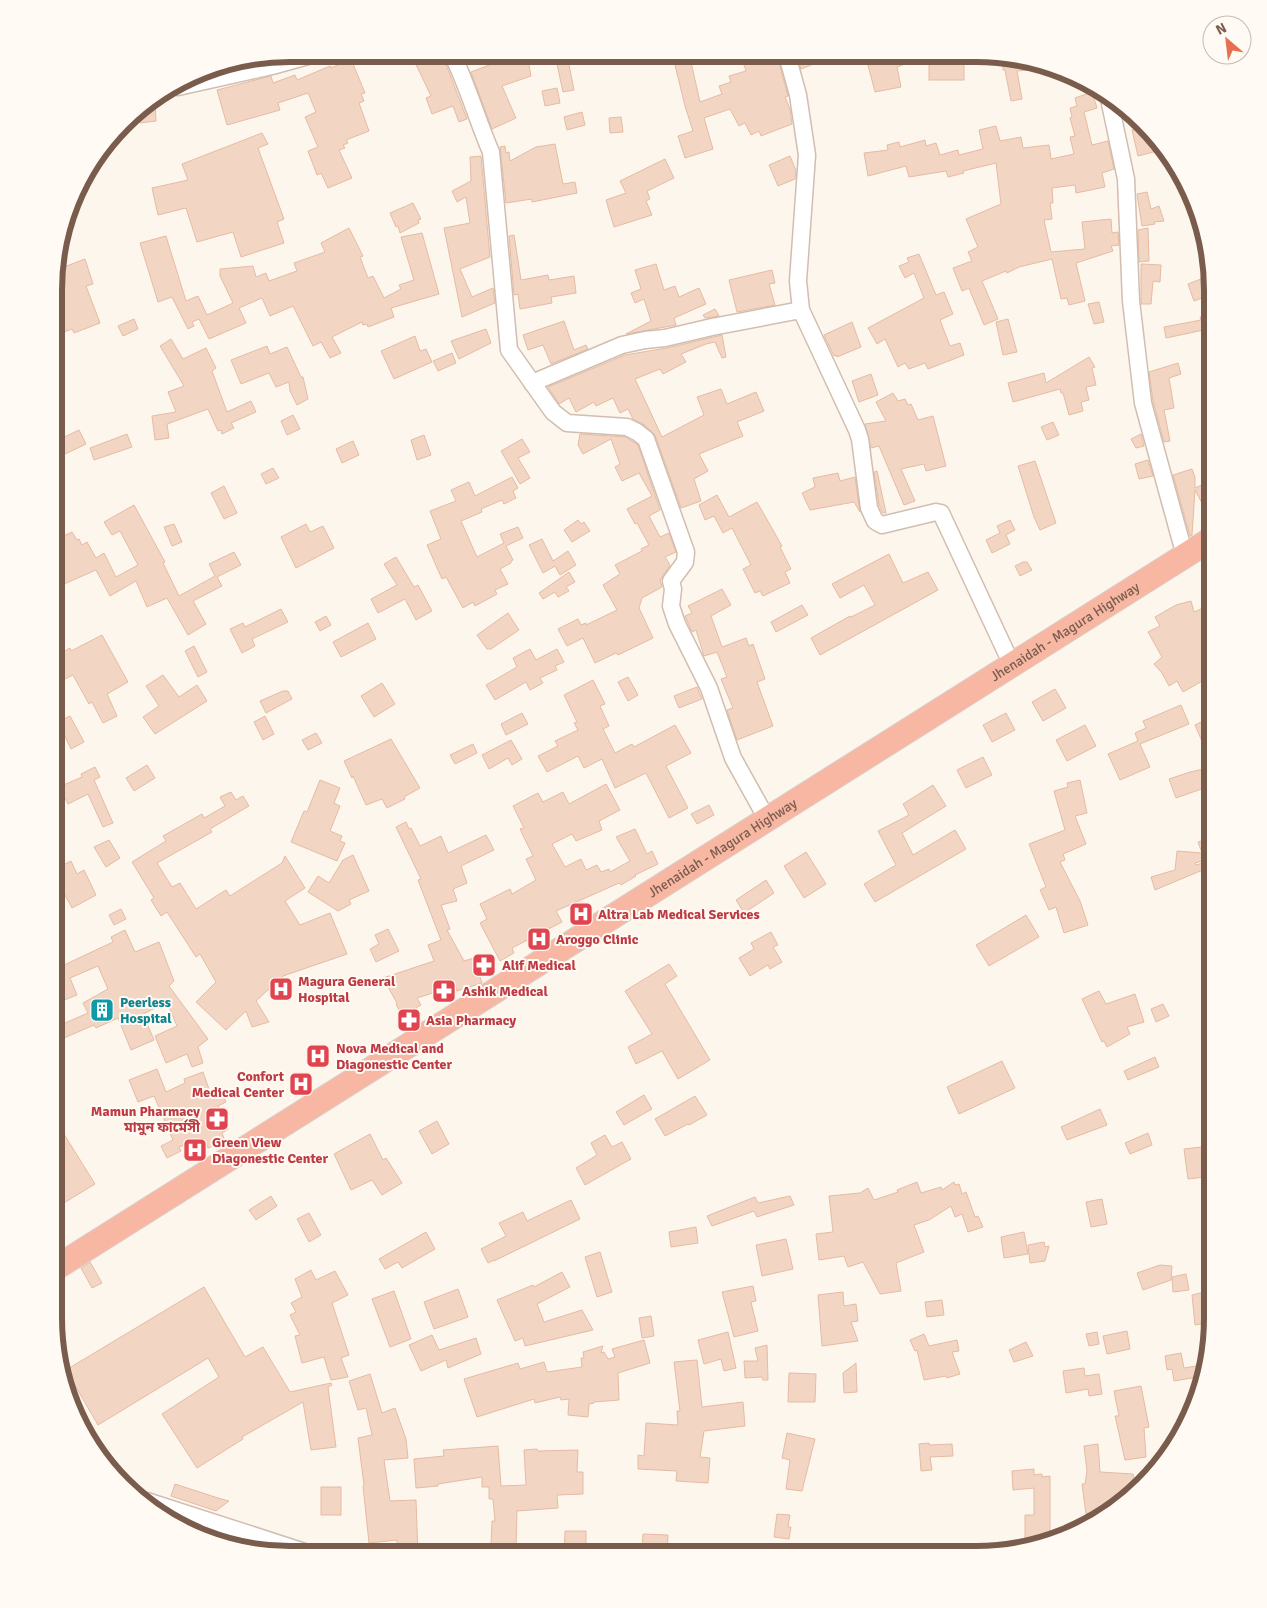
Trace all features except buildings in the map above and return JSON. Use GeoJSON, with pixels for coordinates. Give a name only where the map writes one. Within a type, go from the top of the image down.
{"type":"FeatureCollection","features":[{"type":"Feature","properties":{"kind":"highway","name":"Jhenaidah - Magura Highway"},"geometry":{"type":"LineString","coordinates":[[62,1264],[1204,544]]}},
{"type":"Feature","properties":{"kind":"street"},"geometry":{"type":"LineString","coordinates":[[222,73],[285,62]]}},
{"type":"Feature","properties":{"kind":"street"},"geometry":{"type":"LineString","coordinates":[[456,62],[464,77],[490,152],[509,350],[553,412],[567,423],[627,427],[646,439],[686,552],[685,562],[671,581],[673,589],[671,606],[677,624],[709,688],[733,758],[767,819]]}},
{"type":"Feature","properties":{"kind":"street"},"geometry":{"type":"LineString","coordinates":[[789,62],[798,95],[807,155],[798,281],[802,310],[857,430],[860,439],[869,508],[875,521],[882,525],[936,512],[941,513],[1012,665]]}},
{"type":"Feature","properties":{"kind":"street"},"geometry":{"type":"LineString","coordinates":[[1111,107],[1126,179],[1131,301],[1143,404],[1185,556]]}},
{"type":"Feature","properties":{"kind":"street"},"geometry":{"type":"LineString","coordinates":[[532,383],[622,345],[802,310]]}},
{"type":"Feature","properties":{"kind":"street"},"geometry":{"type":"LineString","coordinates":[[163,1506],[285,1546]]}},
{"type":"Feature","properties":{"kind":"place","name":"Altra Lab Medical Services"},"geometry":{"type":"Point","coordinates":[581,914]}},
{"type":"Feature","properties":{"kind":"place","name":"Aroggo Clinic"},"geometry":{"type":"Point","coordinates":[539,939]}},
{"type":"Feature","properties":{"kind":"place","name":"Alif Medical"},"geometry":{"type":"Point","coordinates":[484,965]}},
{"type":"Feature","properties":{"kind":"place","name":"Magura General Hospital"},"geometry":{"type":"Point","coordinates":[281,989]}},
{"type":"Feature","properties":{"kind":"place","name":"Ashik Medical"},"geometry":{"type":"Point","coordinates":[444,991]}},
{"type":"Feature","properties":{"kind":"place","name":"Peerless Hospital"},"geometry":{"type":"Point","coordinates":[102,1010]}},
{"type":"Feature","properties":{"kind":"place","name":"Asia Pharmacy"},"geometry":{"type":"Point","coordinates":[409,1020]}},
{"type":"Feature","properties":{"kind":"place","name":"Nova Medical and Diagonestic Center"},"geometry":{"type":"Point","coordinates":[318,1056]}},
{"type":"Feature","properties":{"kind":"place","name":"Confort Medical Center"},"geometry":{"type":"Point","coordinates":[301,1084]}},
{"type":"Feature","properties":{"kind":"place","name":"Mamun Pharmacy মামুন ফার্মেসী"},"geometry":{"type":"Point","coordinates":[217,1119]}},
{"type":"Feature","properties":{"kind":"place","name":"Green View Diagonestic Center"},"geometry":{"type":"Point","coordinates":[195,1150]}}]}
